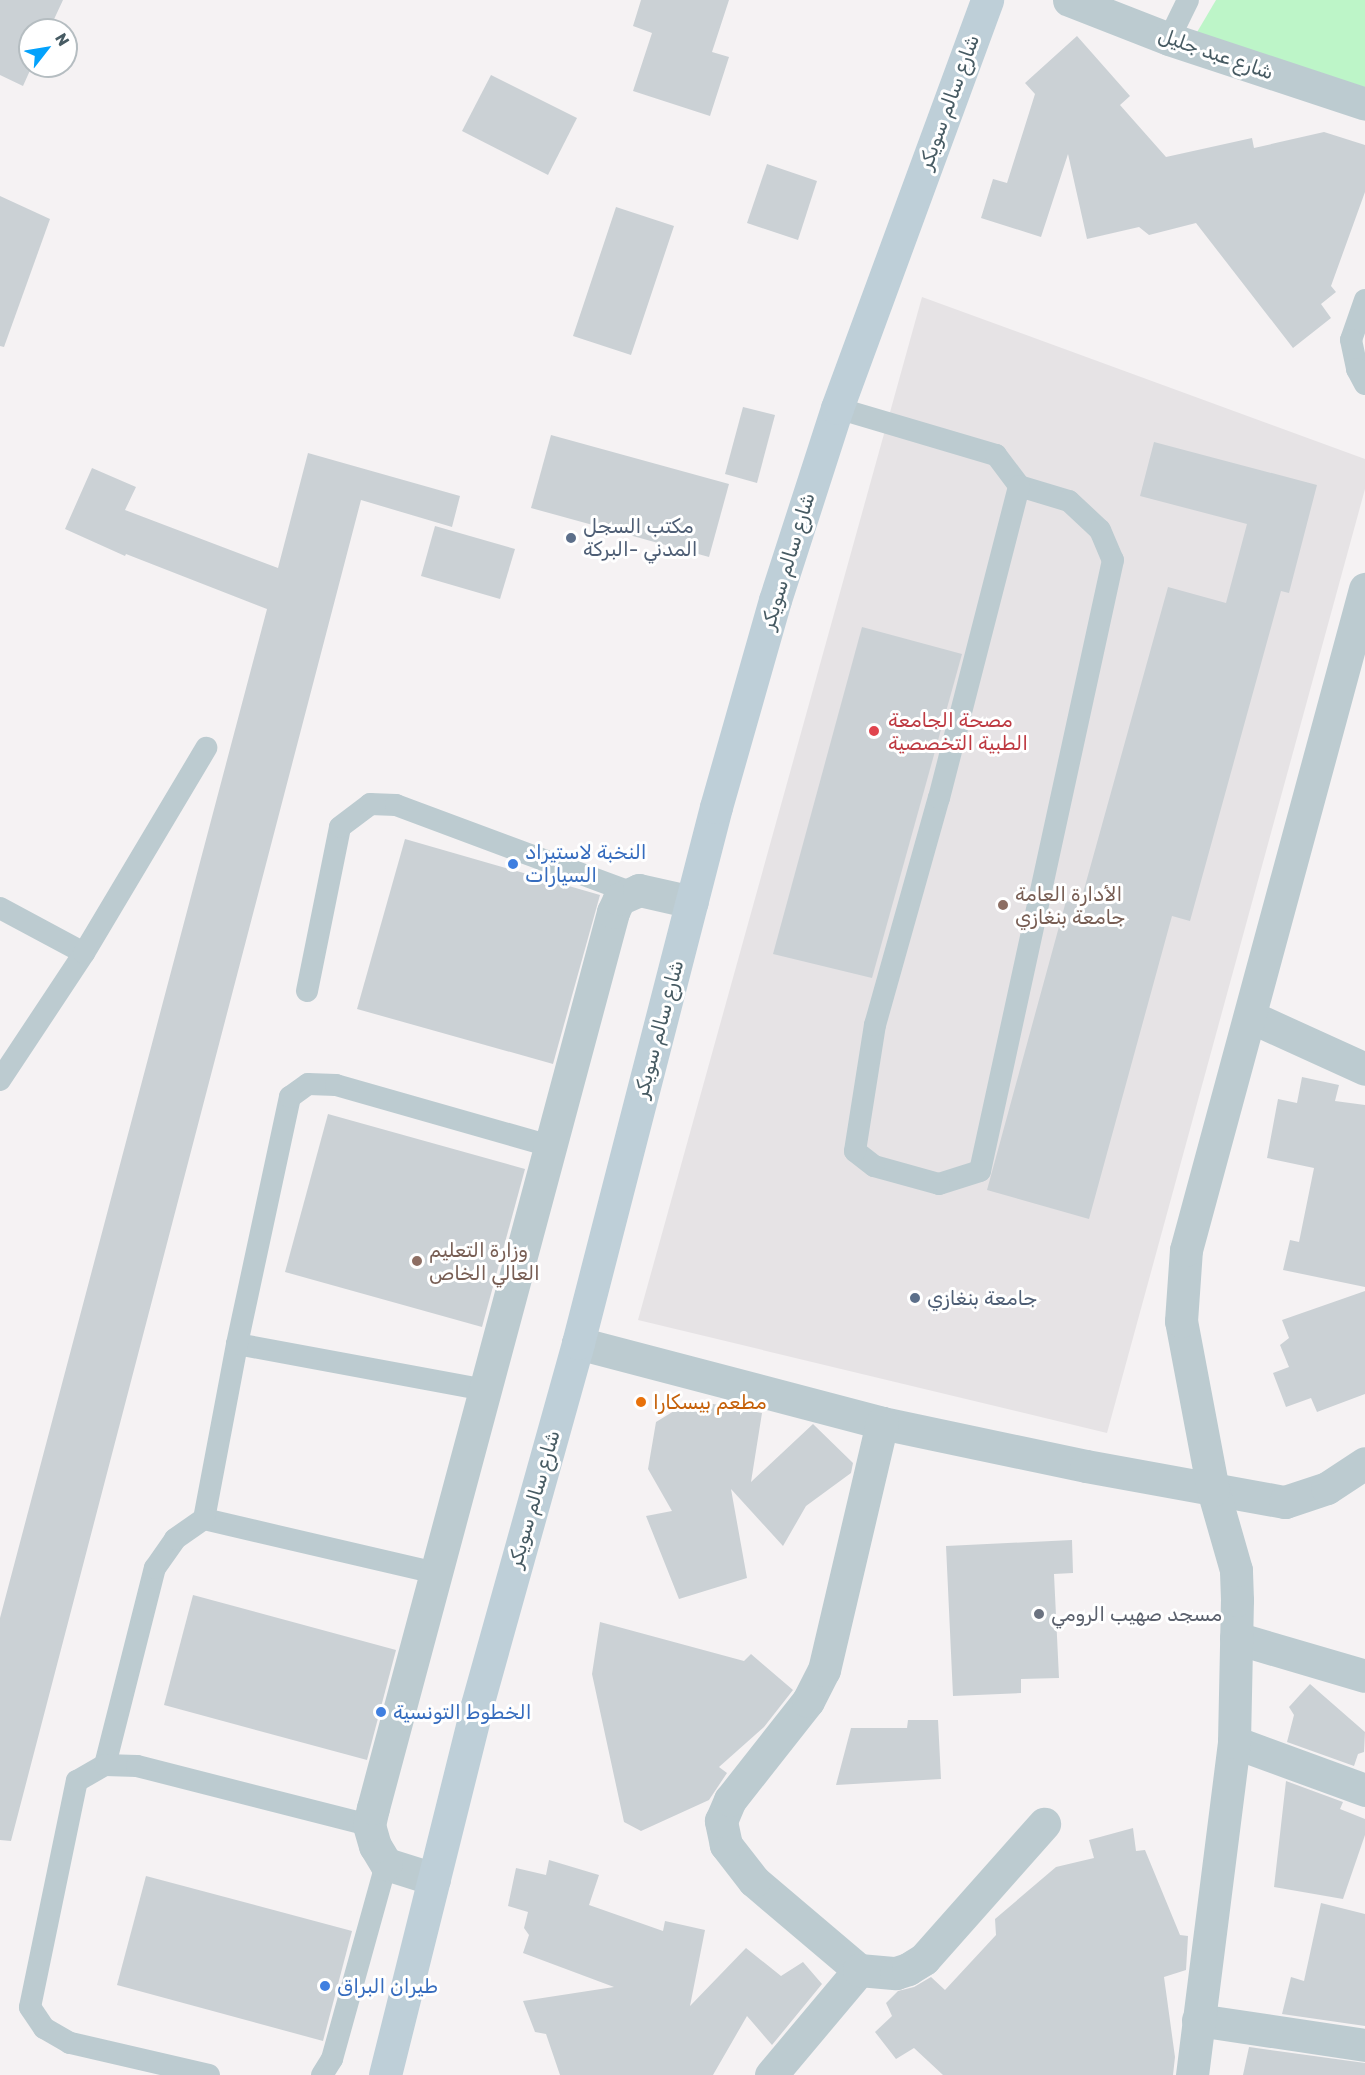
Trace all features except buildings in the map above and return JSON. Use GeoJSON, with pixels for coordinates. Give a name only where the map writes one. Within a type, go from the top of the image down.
{"type":"FeatureCollection","features":[{"type":"Feature","properties":{"kind":"street","name":"شارع سالم سويكر"},"geometry":{"type":"LineString","coordinates":[[385,2075],[477,1705],[578,1343],[692,902],[775,600],[837,408],[987,0]]}},
{"type":"Feature","properties":{"kind":"street","name":"شارع عبد جليل"},"geometry":{"type":"LineString","coordinates":[[1069,0],[1169,39],[1365,104]]}},
{"type":"Feature","properties":{"kind":"street"},"geometry":{"type":"LineString","coordinates":[[1192,2075],[1234,1742],[1236,1570],[1214,1490],[1181,1321],[1186,1251],[1358,632],[1365,589]]}},
{"type":"Feature","properties":{"kind":"street"},"geometry":{"type":"LineString","coordinates":[[434,1879],[386,1864],[375,1846],[369,1825],[613,912],[619,899],[630,892],[639,890],[692,902]]}},
{"type":"Feature","properties":{"kind":"street"},"geometry":{"type":"LineString","coordinates":[[1251,1017],[1365,1070]]}},
{"type":"Feature","properties":{"kind":"street"},"geometry":{"type":"LineString","coordinates":[[578,1343],[882,1423],[1086,1466],[1285,1502],[1327,1488],[1365,1463]]}},
{"type":"Feature","properties":{"kind":"street"},"geometry":{"type":"LineString","coordinates":[[882,1423],[824,1670],[808,1701],[730,1800],[721,1821],[726,1845],[754,1881],[859,1970],[896,1972],[908,1969],[924,1959],[1044,1824]]}},
{"type":"Feature","properties":{"kind":"street"},"geometry":{"type":"LineString","coordinates":[[1236,1638],[1365,1676]]}},
{"type":"Feature","properties":{"kind":"street"},"geometry":{"type":"LineString","coordinates":[[1234,1742],[1365,1790]]}},
{"type":"Feature","properties":{"kind":"street"},"geometry":{"type":"LineString","coordinates":[[771,2075],[859,1970]]}},
{"type":"Feature","properties":{"kind":"street"},"geometry":{"type":"LineString","coordinates":[[1198,2020],[1365,2045]]}},
{"type":"Feature","properties":{"kind":"lane"},"geometry":{"type":"LineString","coordinates":[[1169,39],[1188,0]]}},
{"type":"Feature","properties":{"kind":"lane"},"geometry":{"type":"LineString","coordinates":[[1365,300],[1351,340],[1357,369],[1365,384]]}},
{"type":"Feature","properties":{"kind":"lane"},"geometry":{"type":"LineString","coordinates":[[837,408],[996,454],[1019,486],[1069,501],[1100,530],[1113,560],[980,1171],[939,1184],[874,1166],[855,1150],[875,1025],[939,798],[1019,486]]}},
{"type":"Feature","properties":{"kind":"lane"},"geometry":{"type":"LineString","coordinates":[[0,1080],[84,953],[206,748]]}},
{"type":"Feature","properties":{"kind":"lane"},"geometry":{"type":"LineString","coordinates":[[307,991],[340,827],[370,804],[396,805],[630,892]]}},
{"type":"Feature","properties":{"kind":"lane"},"geometry":{"type":"LineString","coordinates":[[0,908],[84,953]]}},
{"type":"Feature","properties":{"kind":"lane"},"geometry":{"type":"LineString","coordinates":[[105,1764],[155,1568],[175,1539],[204,1519],[237,1344],[290,1097],[308,1084],[336,1085],[550,1146]]}},
{"type":"Feature","properties":{"kind":"lane"},"geometry":{"type":"LineString","coordinates":[[237,1344],[484,1390]]}},
{"type":"Feature","properties":{"kind":"lane"},"geometry":{"type":"LineString","coordinates":[[204,1519],[436,1573]]}},
{"type":"Feature","properties":{"kind":"lane"},"geometry":{"type":"LineString","coordinates":[[209,2075],[70,2043],[44,2028],[30,2007],[77,1781],[105,1764],[136,1766],[369,1825]]}},
{"type":"Feature","properties":{"kind":"lane"},"geometry":{"type":"LineString","coordinates":[[322,2075],[332,2059],[386,1864]]}},
{"type":"Feature","properties":{"kind":"shaded area","name":"الأدارة العامة جامعة بنغازي"},"geometry":{"type":"Polygon","coordinates":[[[922,297],[1365,459],[1365,489],[1107,1433],[638,1320],[922,297]]]}},
{"type":"Feature","properties":{"kind":"green space"},"geometry":{"type":"Polygon","coordinates":[[[1216,0],[1365,0],[1365,100],[1193,39],[1216,0]]]}},
{"type":"Feature","properties":{"kind":"place","name":"مكتب السجل المدني -البركة"},"geometry":{"type":"Point","coordinates":[571,538]}},
{"type":"Feature","properties":{"kind":"place","name":"مصحة الجامعة الطبية التخصصية"},"geometry":{"type":"Point","coordinates":[874,731]}},
{"type":"Feature","properties":{"kind":"place","name":"النخبة لاستيراد السيارات"},"geometry":{"type":"Point","coordinates":[513,864]}},
{"type":"Feature","properties":{"kind":"place","name":"الأدارة العامة جامعة بنغازي"},"geometry":{"type":"Point","coordinates":[1003,905]}},
{"type":"Feature","properties":{"kind":"place","name":"وزارة التعليم العالي الخاص"},"geometry":{"type":"Point","coordinates":[417,1261]}},
{"type":"Feature","properties":{"kind":"place","name":"جامعة بنغازي"},"geometry":{"type":"Point","coordinates":[915,1298]}},
{"type":"Feature","properties":{"kind":"place","name":"مطعم بيسكارا"},"geometry":{"type":"Point","coordinates":[641,1402]}},
{"type":"Feature","properties":{"kind":"place","name":"مسجد صهيب الرومي"},"geometry":{"type":"Point","coordinates":[1039,1614]}},
{"type":"Feature","properties":{"kind":"place","name":"الخطوط التونسية"},"geometry":{"type":"Point","coordinates":[381,1712]}},
{"type":"Feature","properties":{"kind":"place","name":"طيران البراق"},"geometry":{"type":"Point","coordinates":[325,1986]}}]}
